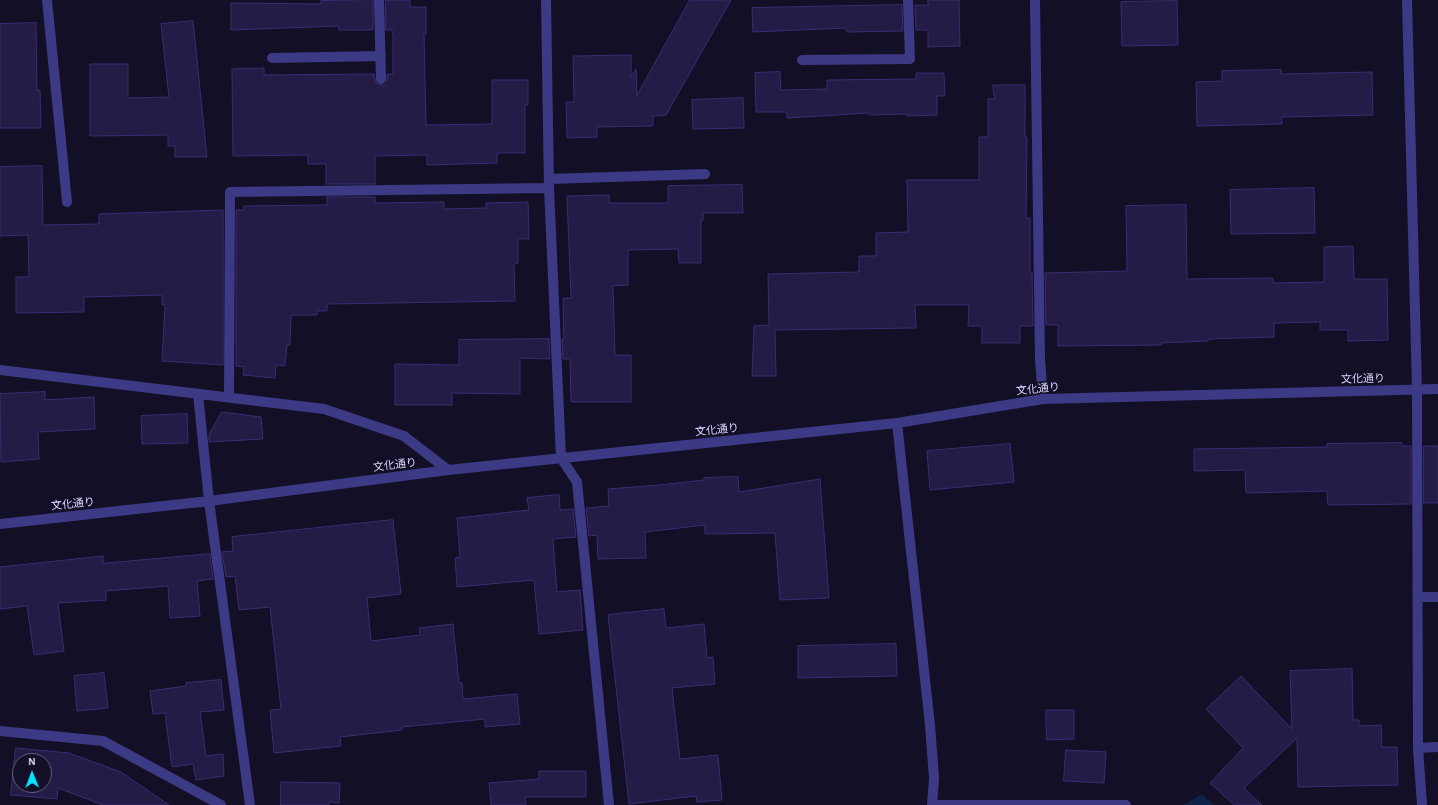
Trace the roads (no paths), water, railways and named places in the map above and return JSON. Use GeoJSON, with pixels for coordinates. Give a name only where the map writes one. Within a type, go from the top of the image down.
{"type":"FeatureCollection","features":[{"type":"Feature","properties":{"kind":"street"},"geometry":{"type":"LineString","coordinates":[[47,0],[67,202]]}},
{"type":"Feature","properties":{"kind":"street"},"geometry":{"type":"LineString","coordinates":[[380,0],[381,79]]}},
{"type":"Feature","properties":{"kind":"street"},"geometry":{"type":"LineString","coordinates":[[546,0],[549,184],[561,458],[577,482],[610,805]]}},
{"type":"Feature","properties":{"kind":"street"},"geometry":{"type":"LineString","coordinates":[[802,60],[910,59],[908,0]]}},
{"type":"Feature","properties":{"kind":"street"},"geometry":{"type":"LineString","coordinates":[[1035,0],[1040,359],[1043,399]]}},
{"type":"Feature","properties":{"kind":"street"},"geometry":{"type":"LineString","coordinates":[[1407,0],[1417,389],[1418,748],[1422,805]]}},
{"type":"Feature","properties":{"kind":"street"},"geometry":{"type":"LineString","coordinates":[[272,58],[381,56]]}},
{"type":"Feature","properties":{"kind":"street"},"geometry":{"type":"LineString","coordinates":[[229,397],[230,192],[549,184],[705,174]]}},
{"type":"Feature","properties":{"kind":"street"},"geometry":{"type":"LineString","coordinates":[[0,370],[324,408],[404,436],[448,470]]}},
{"type":"Feature","properties":{"kind":"street","name":"文化通り"},"geometry":{"type":"LineString","coordinates":[[0,524],[209,501],[448,470],[897,423],[1043,399],[1438,389]]}},
{"type":"Feature","properties":{"kind":"street"},"geometry":{"type":"LineString","coordinates":[[198,394],[209,501],[250,805]]}},
{"type":"Feature","properties":{"kind":"street"},"geometry":{"type":"LineString","coordinates":[[897,423],[930,725],[934,778],[932,805],[1126,805]]}},
{"type":"Feature","properties":{"kind":"street"},"geometry":{"type":"LineString","coordinates":[[1418,597],[1438,597]]}},
{"type":"Feature","properties":{"kind":"street"},"geometry":{"type":"LineString","coordinates":[[0,731],[103,741],[221,805]]}},
{"type":"Feature","properties":{"kind":"street"},"geometry":{"type":"LineString","coordinates":[[1418,748],[1438,747]]}},
{"type":"Feature","properties":{"kind":"water"},"geometry":{"type":"Polygon","coordinates":[[[1202,794],[1214,805],[1183,805],[1202,794]]]}}]}
